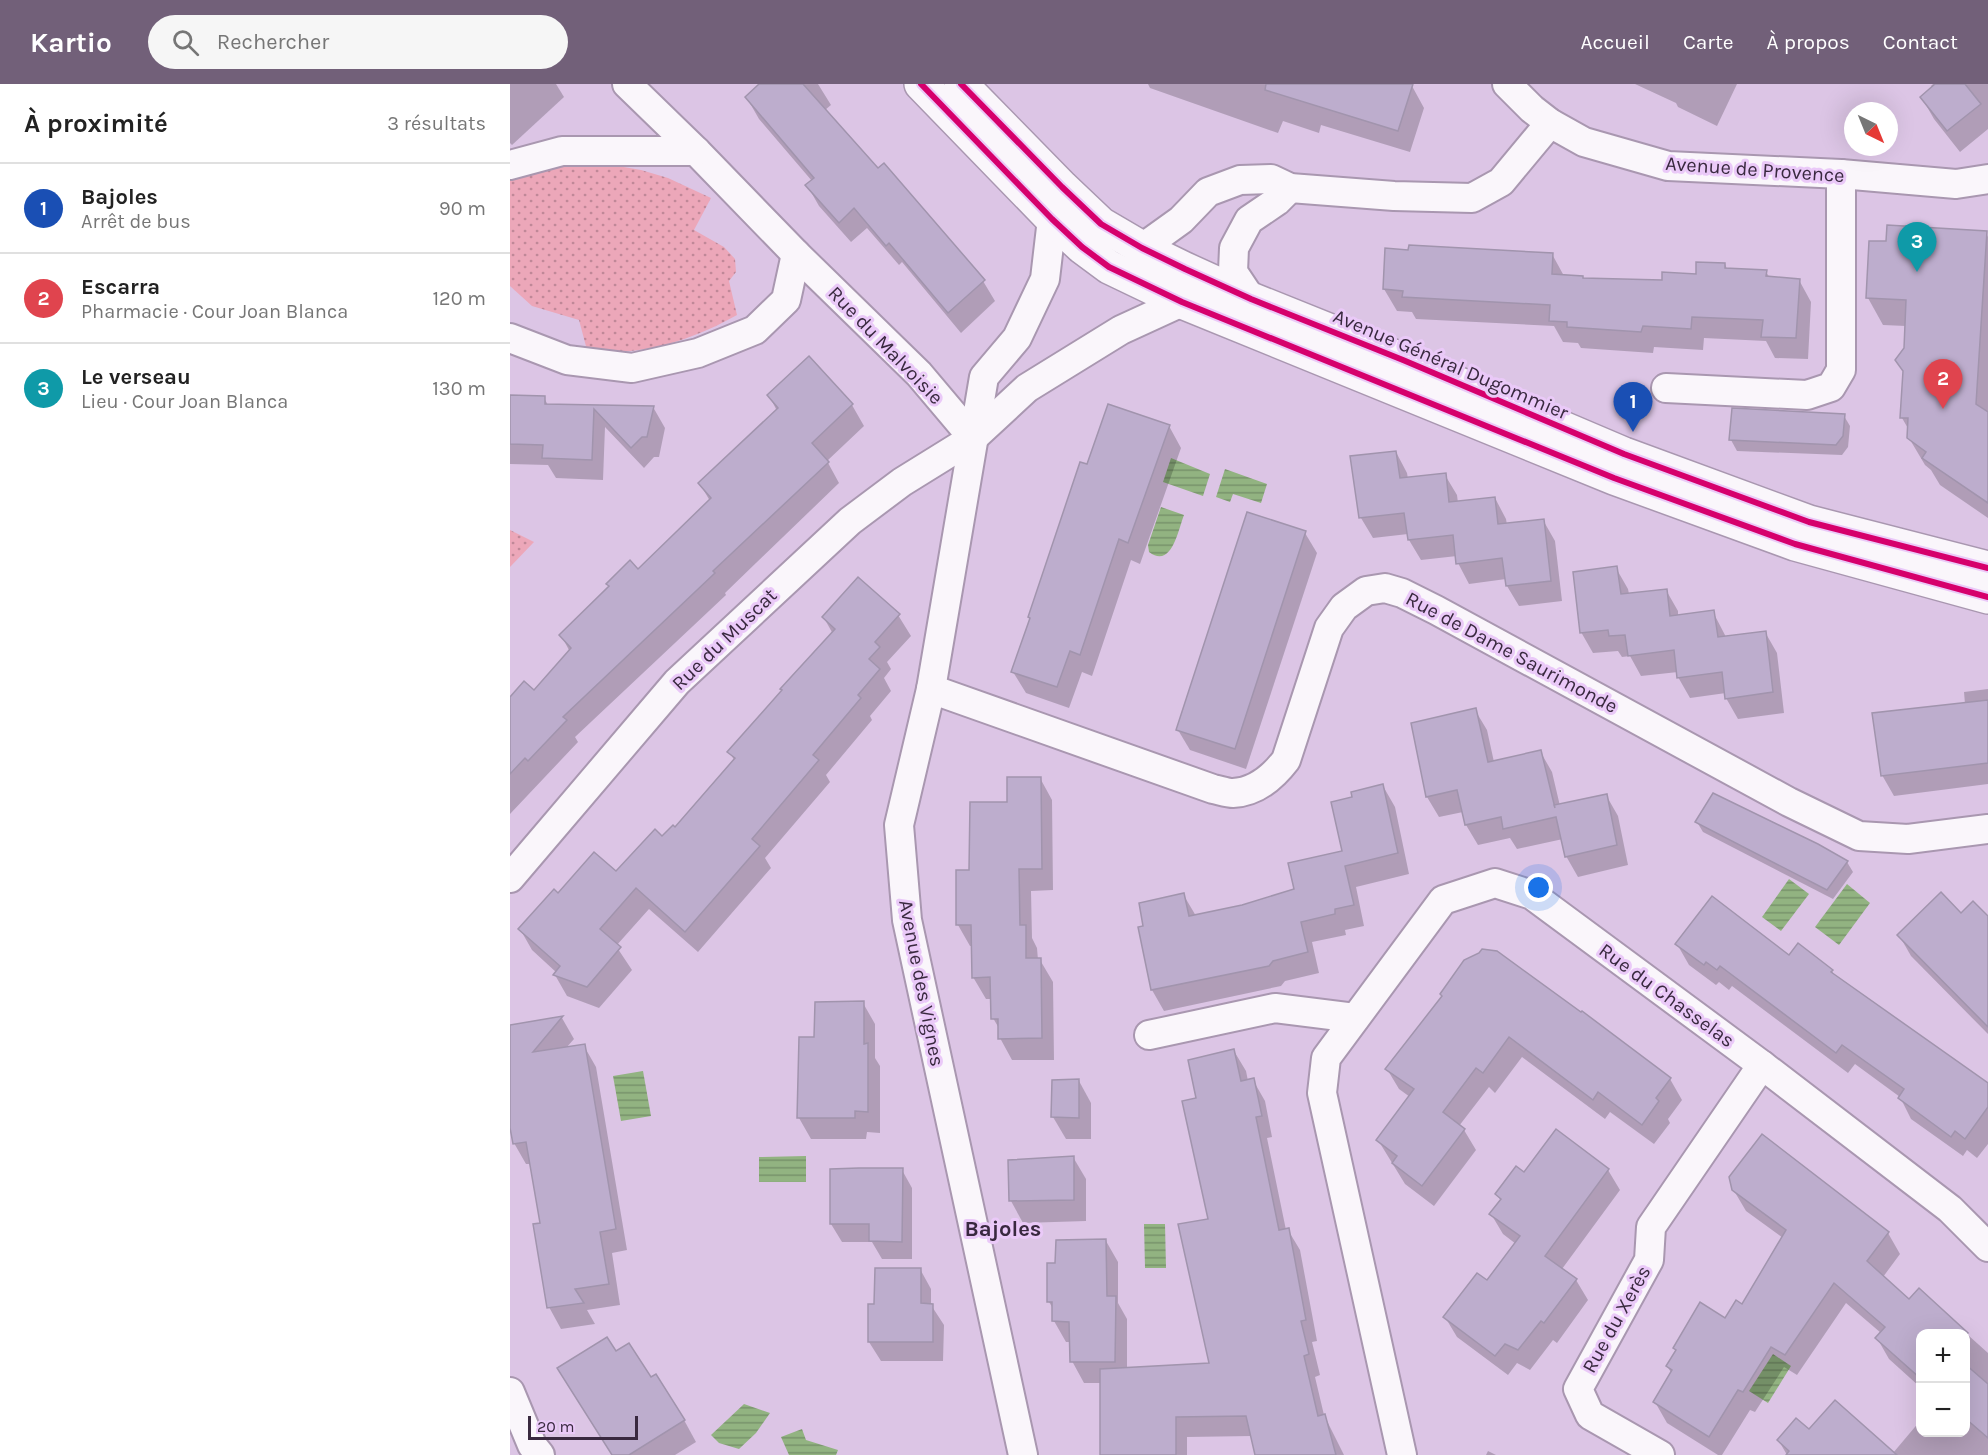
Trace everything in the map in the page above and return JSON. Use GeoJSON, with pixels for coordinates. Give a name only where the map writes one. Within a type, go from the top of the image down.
{"type":"FeatureCollection","features":[{"type":"Feature","properties":{"kind":"main road"},"geometry":{"type":"LineString","coordinates":[[921,84],[1052,219],[1082,247],[1109,267],[1182,302],[1614,478],[1795,544],[1988,597]]}},
{"type":"Feature","properties":{"kind":"main road","name":"Avenue Général Dugommier"},"geometry":{"type":"LineString","coordinates":[[961,84],[1101,224],[1142,248],[1251,299],[1635,458],[1809,522],[1988,568]]}},
{"type":"Feature","properties":{"kind":"street","name":"Rue du Malvoisie"},"geometry":{"type":"LineString","coordinates":[[627,84],[919,374],[973,438]]}},
{"type":"Feature","properties":{"kind":"street","name":"Avenue de Provence"},"geometry":{"type":"LineString","coordinates":[[1507,84],[1550,123],[1584,142],[1668,166],[1841,174],[1956,184],[1988,179]]}},
{"type":"Feature","properties":{"kind":"street"},"geometry":{"type":"LineString","coordinates":[[1142,248],[1181,220],[1208,192],[1240,180],[1271,179],[1290,188],[1394,196],[1472,198],[1501,182],[1550,123]]}},
{"type":"Feature","properties":{"kind":"street"},"geometry":{"type":"LineString","coordinates":[[510,165],[562,151],[696,151]]}},
{"type":"Feature","properties":{"kind":"street"},"geometry":{"type":"LineString","coordinates":[[1666,388],[1807,395],[1831,387],[1841,369],[1841,174]]}},
{"type":"Feature","properties":{"kind":"street"},"geometry":{"type":"LineString","coordinates":[[1251,299],[1233,272],[1234,248],[1249,220],[1277,201],[1290,188]]}},
{"type":"Feature","properties":{"kind":"street","name":"Avenue des Vignes"},"geometry":{"type":"LineString","coordinates":[[1023,1455],[907,920],[899,825],[931,688],[984,377],[1017,338],[1045,279],[1052,219]]}},
{"type":"Feature","properties":{"kind":"street"},"geometry":{"type":"LineString","coordinates":[[510,338],[567,360],[632,368],[698,353],[755,330],[786,300],[796,254]]}},
{"type":"Feature","properties":{"kind":"street"},"geometry":{"type":"LineString","coordinates":[[973,438],[1027,388],[1121,330],[1182,302]]}},
{"type":"Feature","properties":{"kind":"street","name":"Rue du Muscat"},"geometry":{"type":"LineString","coordinates":[[510,878],[677,682],[850,521],[902,482],[973,438]]}},
{"type":"Feature","properties":{"kind":"street","name":"Rue de Dame Saurimonde"},"geometry":{"type":"LineString","coordinates":[[931,688],[1214,789],[1233,793],[1257,786],[1274,776],[1286,760],[1329,628],[1344,607],[1366,591],[1384,588],[1402,593],[1436,610],[1789,801],[1859,836],[1908,839],[1988,829]]}},
{"type":"Feature","properties":{"kind":"street","name":"Rue du Chasselas"},"geometry":{"type":"LineString","coordinates":[[1402,1455],[1322,1093],[1326,1058],[1443,900],[1495,883],[1532,895],[1762,1065],[1950,1209],[1988,1247]]}},
{"type":"Feature","properties":{"kind":"street"},"geometry":{"type":"LineString","coordinates":[[1149,1035],[1275,1008],[1355,1018]]}},
{"type":"Feature","properties":{"kind":"street","name":"Rue du Xerès"},"geometry":{"type":"LineString","coordinates":[[1660,1455],[1590,1415],[1578,1389],[1649,1260],[1651,1227],[1762,1065]]}},
{"type":"Feature","properties":{"kind":"street"},"geometry":{"type":"LineString","coordinates":[[510,1392],[532,1445],[540,1455]]}},
{"type":"Feature","properties":{"kind":"shaded area"},"geometry":{"type":"Polygon","coordinates":[[[583,160],[641,170],[668,178],[711,198],[694,230],[724,247],[735,259],[736,272],[729,281],[737,315],[702,332],[665,345],[626,351],[587,350],[579,320],[532,306],[510,286],[510,177],[583,160]]]}},
{"type":"Feature","properties":{"kind":"shaded area"},"geometry":{"type":"Polygon","coordinates":[[[1171,458],[1210,474],[1203,496],[1163,482],[1171,458]]]}},
{"type":"Feature","properties":{"kind":"shaded area"},"geometry":{"type":"Polygon","coordinates":[[[1225,469],[1267,484],[1261,503],[1233,494],[1230,502],[1216,497],[1225,469]]]}},
{"type":"Feature","properties":{"kind":"shaded area"},"geometry":{"type":"Polygon","coordinates":[[[1161,507],[1184,515],[1169,552],[1163,556],[1157,556],[1149,552],[1148,545],[1161,507]]]}},
{"type":"Feature","properties":{"kind":"shaded area"},"geometry":{"type":"Polygon","coordinates":[[[510,530],[534,542],[510,567],[510,530]]]}},
{"type":"Feature","properties":{"kind":"shaded area"},"geometry":{"type":"Polygon","coordinates":[[[1789,879],[1809,894],[1781,931],[1762,917],[1789,879]]]}},
{"type":"Feature","properties":{"kind":"shaded area"},"geometry":{"type":"Polygon","coordinates":[[[1847,884],[1870,903],[1839,945],[1815,927],[1847,884]]]}},
{"type":"Feature","properties":{"kind":"shaded area"},"geometry":{"type":"Polygon","coordinates":[[[643,1071],[651,1116],[621,1121],[613,1076],[643,1071]]]}},
{"type":"Feature","properties":{"kind":"shaded area"},"geometry":{"type":"Polygon","coordinates":[[[806,1156],[806,1182],[759,1182],[759,1157],[806,1156]]]}},
{"type":"Feature","properties":{"kind":"shaded area"},"geometry":{"type":"Polygon","coordinates":[[[1144,1224],[1165,1224],[1166,1268],[1145,1268],[1144,1224]]]}},
{"type":"Feature","properties":{"kind":"shaded area"},"geometry":{"type":"Polygon","coordinates":[[[1773,1354],[1791,1366],[1768,1403],[1749,1391],[1773,1354]]]}},
{"type":"Feature","properties":{"kind":"shaded area"},"geometry":{"type":"Polygon","coordinates":[[[744,1404],[770,1413],[756,1433],[739,1449],[719,1443],[711,1435],[744,1404]]]}},
{"type":"Feature","properties":{"kind":"shaded area"},"geometry":{"type":"Polygon","coordinates":[[[802,1429],[806,1440],[838,1450],[836,1455],[789,1455],[781,1437],[802,1429]]]}},
{"type":"Feature","properties":{"kind":"building"},"geometry":{"type":"Polygon","coordinates":[[[759,84],[803,84],[878,168],[884,163],[985,280],[948,313],[889,243],[886,246],[854,208],[839,223],[805,185],[814,178],[745,97],[759,84]]]}},
{"type":"Feature","properties":{"kind":"building"},"geometry":{"type":"Polygon","coordinates":[[[1266,84],[1413,84],[1398,131],[1265,90],[1266,84]]]}},
{"type":"Feature","properties":{"kind":"building"},"geometry":{"type":"Polygon","coordinates":[[[1935,84],[1965,84],[1981,104],[1947,131],[1920,97],[1935,84]]]}},
{"type":"Feature","properties":{"kind":"building"},"geometry":{"type":"Polygon","coordinates":[[[1887,225],[1987,231],[1976,404],[1988,412],[1988,503],[1922,458],[1926,452],[1907,438],[1908,418],[1900,418],[1903,371],[1895,360],[1904,348],[1906,300],[1866,298],[1869,241],[1886,241],[1887,225]]]}},
{"type":"Feature","properties":{"kind":"building"},"geometry":{"type":"Polygon","coordinates":[[[1409,245],[1553,253],[1552,274],[1583,276],[1583,278],[1662,280],[1662,272],[1696,274],[1696,262],[1725,263],[1725,268],[1767,270],[1766,276],[1800,279],[1796,338],[1761,337],[1763,320],[1692,317],[1691,329],[1643,326],[1641,332],[1567,327],[1567,322],[1549,321],[1550,305],[1402,297],[1403,291],[1383,289],[1385,248],[1408,250],[1409,245]]]}},
{"type":"Feature","properties":{"kind":"building"},"geometry":{"type":"Polygon","coordinates":[[[809,356],[853,404],[812,443],[829,462],[563,717],[567,720],[528,761],[525,758],[510,774],[510,697],[524,681],[534,690],[571,648],[559,635],[609,586],[606,584],[630,560],[638,569],[711,498],[698,483],[778,408],[767,395],[809,356]]]}},
{"type":"Feature","properties":{"kind":"building"},"geometry":{"type":"Polygon","coordinates":[[[510,395],[545,396],[545,404],[654,406],[647,437],[642,437],[631,448],[594,409],[592,460],[542,458],[543,445],[510,444],[510,395]]]}},
{"type":"Feature","properties":{"kind":"building"},"geometry":{"type":"Polygon","coordinates":[[[1108,404],[1170,425],[1128,543],[1119,539],[1080,655],[1070,651],[1057,687],[1011,672],[1080,462],[1087,464],[1108,404]]]}},
{"type":"Feature","properties":{"kind":"building"},"geometry":{"type":"Polygon","coordinates":[[[1732,408],[1845,414],[1843,436],[1836,445],[1729,440],[1732,408]]]}},
{"type":"Feature","properties":{"kind":"building"},"geometry":{"type":"Polygon","coordinates":[[[1396,451],[1400,478],[1446,473],[1449,502],[1495,497],[1498,524],[1544,519],[1551,581],[1506,586],[1502,558],[1456,564],[1453,535],[1408,540],[1404,513],[1359,518],[1350,456],[1396,451]]]}},
{"type":"Feature","properties":{"kind":"building"},"geometry":{"type":"Polygon","coordinates":[[[1247,512],[1306,531],[1235,749],[1176,730],[1247,512]]]}},
{"type":"Feature","properties":{"kind":"building"},"geometry":{"type":"Polygon","coordinates":[[[1617,566],[1621,594],[1667,589],[1670,616],[1714,610],[1718,637],[1766,631],[1773,692],[1725,699],[1722,672],[1677,678],[1674,650],[1628,656],[1625,635],[1609,636],[1608,630],[1580,633],[1573,572],[1617,566]]]}},
{"type":"Feature","properties":{"kind":"building"},"geometry":{"type":"Polygon","coordinates":[[[858,577],[900,614],[875,642],[880,647],[869,659],[880,669],[858,695],[861,698],[813,755],[819,760],[752,839],[760,846],[685,932],[636,888],[600,929],[621,947],[587,987],[553,975],[560,966],[518,929],[554,889],[558,893],[594,852],[616,871],[655,829],[662,836],[673,825],[675,827],[735,758],[727,752],[835,629],[822,617],[858,577]]]}},
{"type":"Feature","properties":{"kind":"building"},"geometry":{"type":"Polygon","coordinates":[[[1988,700],[1988,763],[1881,776],[1872,713],[1988,700]]]}},
{"type":"Feature","properties":{"kind":"building"},"geometry":{"type":"Polygon","coordinates":[[[1476,708],[1488,762],[1541,750],[1554,805],[1607,794],[1617,845],[1565,857],[1556,817],[1503,829],[1501,817],[1465,825],[1457,790],[1426,797],[1411,723],[1476,708]]]}},
{"type":"Feature","properties":{"kind":"building"},"geometry":{"type":"Polygon","coordinates":[[[1007,777],[1041,777],[1042,869],[1019,869],[1020,925],[1026,925],[1026,958],[1041,958],[1042,1038],[998,1039],[998,1019],[991,1019],[990,977],[972,978],[971,925],[956,925],[956,870],[969,870],[970,802],[1007,802],[1007,777]]]}},
{"type":"Feature","properties":{"kind":"building"},"geometry":{"type":"Polygon","coordinates":[[[1383,784],[1398,853],[1345,866],[1354,905],[1335,909],[1335,914],[1301,922],[1308,952],[1273,961],[1269,966],[1151,990],[1138,927],[1143,926],[1139,903],[1184,893],[1189,916],[1242,905],[1294,889],[1288,863],[1342,851],[1331,802],[1352,797],[1351,792],[1383,784]]]}},
{"type":"Feature","properties":{"kind":"building"},"geometry":{"type":"Polygon","coordinates":[[[1713,793],[1848,861],[1827,890],[1695,822],[1713,793]]]}},
{"type":"Feature","properties":{"kind":"building"},"geometry":{"type":"Polygon","coordinates":[[[1941,892],[1961,913],[1973,901],[1988,916],[1988,1027],[1897,935],[1941,892]]]}},
{"type":"Feature","properties":{"kind":"building"},"geometry":{"type":"Polygon","coordinates":[[[1712,896],[1789,955],[1798,943],[1833,970],[1831,972],[1988,1083],[1988,1107],[1965,1139],[1955,1131],[1951,1137],[1898,1098],[1904,1089],[1842,1045],[1836,1053],[1720,966],[1717,970],[1706,962],[1704,965],[1675,944],[1712,896]]]}},
{"type":"Feature","properties":{"kind":"building"},"geometry":{"type":"Polygon","coordinates":[[[1482,949],[1497,951],[1671,1078],[1656,1098],[1659,1101],[1642,1125],[1598,1092],[1593,1100],[1509,1037],[1483,1073],[1476,1068],[1443,1112],[1465,1129],[1422,1186],[1392,1163],[1397,1156],[1376,1140],[1414,1089],[1385,1069],[1442,996],[1440,994],[1464,960],[1479,953],[1482,949]]]}},
{"type":"Feature","properties":{"kind":"building"},"geometry":{"type":"Polygon","coordinates":[[[864,1001],[864,1044],[868,1043],[868,1112],[855,1111],[855,1118],[797,1118],[799,1037],[814,1037],[815,1002],[864,1001]]]}},
{"type":"Feature","properties":{"kind":"building"},"geometry":{"type":"Polygon","coordinates":[[[563,1016],[533,1052],[585,1044],[616,1229],[600,1232],[609,1284],[575,1289],[584,1303],[547,1308],[533,1224],[540,1223],[526,1142],[513,1144],[510,1128],[510,1025],[563,1016]]]}},
{"type":"Feature","properties":{"kind":"building"},"geometry":{"type":"Polygon","coordinates":[[[1234,1049],[1241,1081],[1254,1078],[1262,1116],[1256,1117],[1279,1230],[1289,1228],[1306,1320],[1301,1321],[1309,1354],[1304,1356],[1318,1416],[1325,1414],[1336,1455],[1255,1455],[1246,1416],[1176,1417],[1176,1455],[1100,1455],[1100,1369],[1209,1363],[1178,1224],[1208,1219],[1182,1101],[1196,1098],[1188,1060],[1234,1049]]]}},
{"type":"Feature","properties":{"kind":"building"},"geometry":{"type":"Polygon","coordinates":[[[1079,1079],[1079,1118],[1051,1117],[1052,1080],[1079,1079]]]}},
{"type":"Feature","properties":{"kind":"building"},"geometry":{"type":"Polygon","coordinates":[[[1556,1129],[1609,1169],[1545,1256],[1577,1279],[1544,1323],[1541,1321],[1518,1350],[1505,1344],[1495,1356],[1443,1317],[1477,1273],[1487,1280],[1520,1236],[1489,1214],[1501,1199],[1495,1194],[1516,1166],[1524,1172],[1556,1129]]]}},
{"type":"Feature","properties":{"kind":"building"},"geometry":{"type":"Polygon","coordinates":[[[1762,1134],[1889,1232],[1867,1261],[1909,1299],[1919,1288],[1964,1329],[1916,1329],[1916,1374],[1875,1338],[1885,1327],[1834,1283],[1785,1355],[1771,1347],[1743,1392],[1738,1390],[1709,1437],[1653,1402],[1672,1370],[1666,1366],[1676,1350],[1673,1348],[1700,1302],[1725,1318],[1736,1300],[1742,1304],[1786,1230],[1732,1190],[1729,1177],[1762,1134]]]}},
{"type":"Feature","properties":{"kind":"building"},"geometry":{"type":"Polygon","coordinates":[[[1074,1156],[1074,1200],[1009,1201],[1008,1160],[1074,1156]]]}},
{"type":"Feature","properties":{"kind":"building"},"geometry":{"type":"Polygon","coordinates":[[[903,1168],[902,1242],[869,1241],[869,1224],[830,1224],[830,1169],[903,1168]]]}},
{"type":"Feature","properties":{"kind":"building"},"geometry":{"type":"Polygon","coordinates":[[[1106,1239],[1107,1296],[1116,1296],[1115,1362],[1070,1362],[1069,1322],[1052,1321],[1052,1302],[1047,1302],[1047,1263],[1055,1263],[1056,1240],[1106,1239]]]}},
{"type":"Feature","properties":{"kind":"building"},"geometry":{"type":"Polygon","coordinates":[[[875,1268],[921,1268],[921,1303],[933,1304],[933,1342],[868,1342],[868,1304],[874,1304],[875,1268]]]}},
{"type":"Feature","properties":{"kind":"building"},"geometry":{"type":"Polygon","coordinates":[[[607,1337],[616,1351],[629,1343],[651,1377],[656,1374],[685,1420],[629,1455],[612,1455],[557,1368],[607,1337]]]}},
{"type":"Feature","properties":{"kind":"building"},"geometry":{"type":"Polygon","coordinates":[[[1970,1368],[1988,1384],[1988,1438],[1970,1422],[1970,1368]]]}},
{"type":"Feature","properties":{"kind":"building"},"geometry":{"type":"Polygon","coordinates":[[[1835,1400],[1897,1455],[1786,1455],[1789,1451],[1777,1440],[1796,1418],[1809,1429],[1835,1400]]]}},
{"type":"Feature","properties":{"kind":"cycle path"},"geometry":{"type":"LineString","coordinates":[[921,84],[1052,219],[1082,247],[1109,267],[1182,302],[1614,478],[1795,544],[1988,597]]}},
{"type":"Feature","properties":{"kind":"cycle path"},"geometry":{"type":"LineString","coordinates":[[961,84],[1101,224],[1185,269],[1251,299],[1403,360],[1624,454],[1809,522],[1988,568]]}},
{"type":"Feature","properties":{"kind":"place","name":"Le verseau"},"geometry":{"type":"Point","coordinates":[1917,272]}},
{"type":"Feature","properties":{"kind":"place","name":"Escarra"},"geometry":{"type":"Point","coordinates":[1943,409]}},
{"type":"Feature","properties":{"kind":"place","name":"Bajoles"},"geometry":{"type":"Point","coordinates":[1633,432]}},
{"type":"Feature","properties":{"kind":"district","name":"Bajoles"},"geometry":{"type":"Point","coordinates":[1003,1228]}}]}
